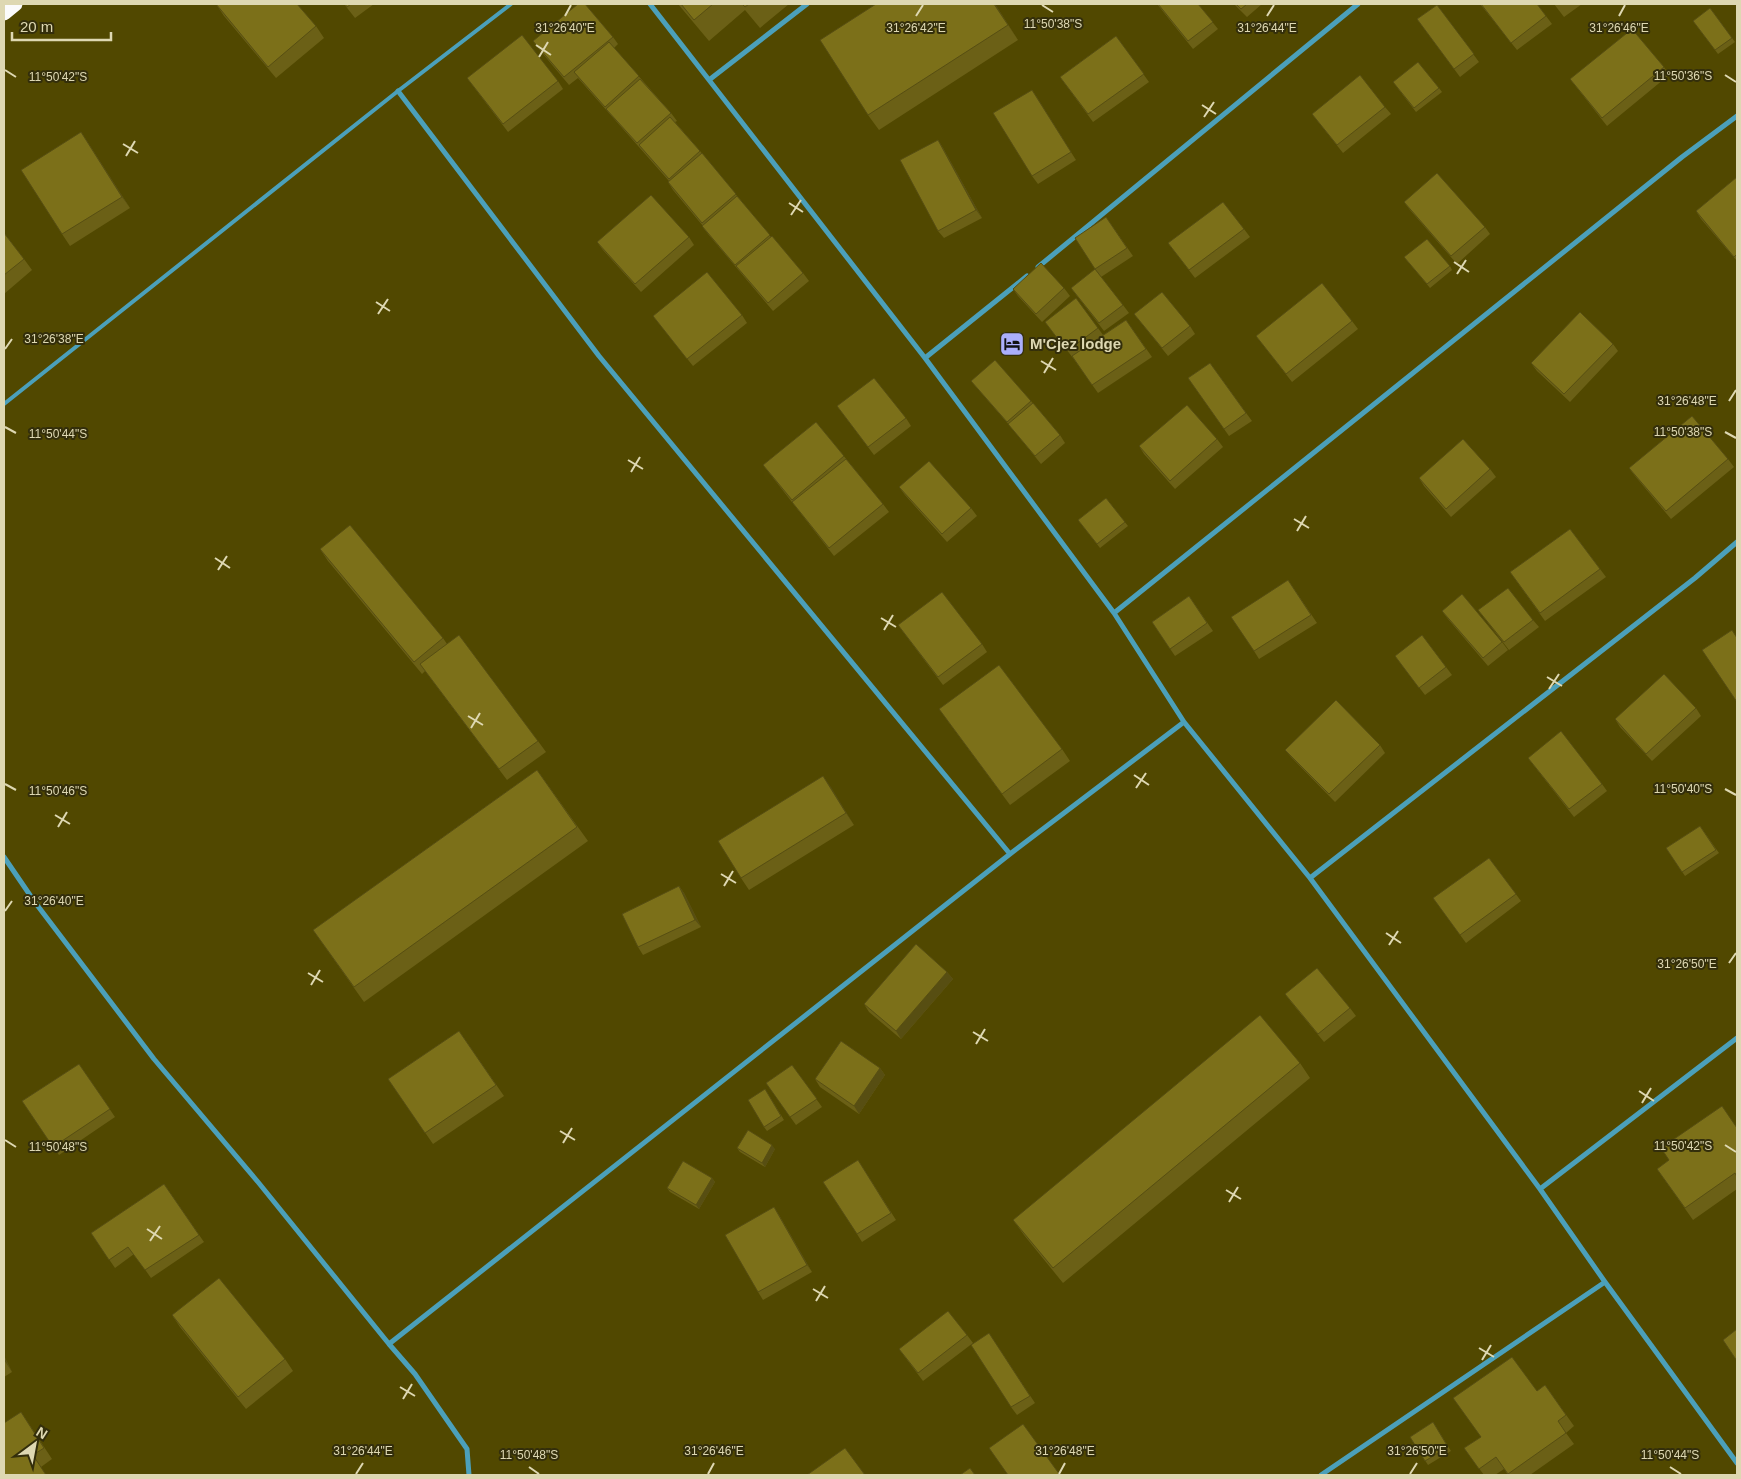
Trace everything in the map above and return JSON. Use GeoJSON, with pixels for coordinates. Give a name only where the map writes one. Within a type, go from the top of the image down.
{"type":"FeatureCollection","features":[{"type":"Feature","properties":{"kind":"highway"},"geometry":{"type":"LineString","coordinates":[[4,13],[15,4]]}},
{"type":"Feature","properties":{"kind":"street"},"geometry":{"type":"LineString","coordinates":[[650,4],[924,358],[1114,613],[1184,722],[1310,878],[1540,1189],[1605,1282],[1737,1463]]}},
{"type":"Feature","properties":{"kind":"street"},"geometry":{"type":"LineString","coordinates":[[709,80],[807,4]]}},
{"type":"Feature","properties":{"kind":"street"},"geometry":{"type":"LineString","coordinates":[[924,358],[1067,244],[1358,4]]}},
{"type":"Feature","properties":{"kind":"street"},"geometry":{"type":"LineString","coordinates":[[398,91],[599,356],[1010,854]]}},
{"type":"Feature","properties":{"kind":"street"},"geometry":{"type":"LineString","coordinates":[[1114,613],[1666,169],[1737,116]]}},
{"type":"Feature","properties":{"kind":"street"},"geometry":{"type":"LineString","coordinates":[[1310,878],[1687,584],[1737,542]]}},
{"type":"Feature","properties":{"kind":"street"},"geometry":{"type":"LineString","coordinates":[[389,1344],[1010,854],[1184,722]]}},
{"type":"Feature","properties":{"kind":"street"},"geometry":{"type":"LineString","coordinates":[[4,857],[34,901],[154,1060],[258,1182],[389,1344],[416,1374],[467,1449],[469,1475]]}},
{"type":"Feature","properties":{"kind":"street"},"geometry":{"type":"LineString","coordinates":[[1540,1189],[1737,1038]]}},
{"type":"Feature","properties":{"kind":"street"},"geometry":{"type":"LineString","coordinates":[[1321,1475],[1605,1282]]}},
{"type":"Feature","properties":{"kind":"lane"},"geometry":{"type":"LineString","coordinates":[[4,404],[398,91],[511,4]]}},
{"type":"Feature","properties":{"kind":"building"},"geometry":{"type":"Polygon","coordinates":[[[216,4],[297,4],[316,26],[268,67],[216,4]]]}},
{"type":"Feature","properties":{"kind":"building"},"geometry":{"type":"Polygon","coordinates":[[[578,4],[585,4],[613,37],[564,77],[533,41],[578,4]]]}},
{"type":"Feature","properties":{"kind":"building"},"geometry":{"type":"Polygon","coordinates":[[[681,4],[713,4],[694,20],[681,4]]]}},
{"type":"Feature","properties":{"kind":"building"},"geometry":{"type":"Polygon","coordinates":[[[876,4],[994,4],[1008,25],[868,115],[820,40],[876,4]]]}},
{"type":"Feature","properties":{"kind":"building"},"geometry":{"type":"Polygon","coordinates":[[[1158,4],[1198,4],[1213,22],[1188,41],[1158,4]]]}},
{"type":"Feature","properties":{"kind":"building"},"geometry":{"type":"Polygon","coordinates":[[[1236,4],[1247,4],[1241,9],[1236,4]]]}},
{"type":"Feature","properties":{"kind":"building"},"geometry":{"type":"Polygon","coordinates":[[[1481,4],[1537,4],[1546,16],[1511,43],[1481,4]]]}},
{"type":"Feature","properties":{"kind":"building"},"geometry":{"type":"Polygon","coordinates":[[[1437,5],[1474,54],[1454,69],[1417,19],[1437,5]]]}},
{"type":"Feature","properties":{"kind":"building"},"geometry":{"type":"Polygon","coordinates":[[[1710,8],[1732,38],[1715,50],[1693,21],[1710,8]]]}},
{"type":"Feature","properties":{"kind":"building"},"geometry":{"type":"Polygon","coordinates":[[[1632,29],[1664,67],[1602,118],[1570,79],[1632,29]]]}},
{"type":"Feature","properties":{"kind":"building"},"geometry":{"type":"Polygon","coordinates":[[[522,35],[558,81],[503,124],[467,78],[522,35]]]}},
{"type":"Feature","properties":{"kind":"building"},"geometry":{"type":"Polygon","coordinates":[[[1116,36],[1144,74],[1088,114],[1060,77],[1116,36]]]}},
{"type":"Feature","properties":{"kind":"building"},"geometry":{"type":"Polygon","coordinates":[[[609,42],[639,76],[605,107],[574,72],[609,42]]]}},
{"type":"Feature","properties":{"kind":"building"},"geometry":{"type":"Polygon","coordinates":[[[1418,62],[1439,88],[1414,108],[1393,82],[1418,62]]]}},
{"type":"Feature","properties":{"kind":"building"},"geometry":{"type":"Polygon","coordinates":[[[1360,75],[1385,107],[1337,145],[1312,114],[1360,75]]]}},
{"type":"Feature","properties":{"kind":"building"},"geometry":{"type":"Polygon","coordinates":[[[640,79],[671,113],[637,143],[606,109],[640,79]]]}},
{"type":"Feature","properties":{"kind":"building"},"geometry":{"type":"Polygon","coordinates":[[[1032,90],[1071,152],[1032,176],[993,113],[1032,90]]]}},
{"type":"Feature","properties":{"kind":"building"},"geometry":{"type":"Polygon","coordinates":[[[670,117],[700,151],[669,179],[639,145],[670,117]]]}},
{"type":"Feature","properties":{"kind":"building"},"geometry":{"type":"Polygon","coordinates":[[[81,132],[122,197],[62,234],[21,170],[81,132]]]}},
{"type":"Feature","properties":{"kind":"building"},"geometry":{"type":"Polygon","coordinates":[[[938,140],[976,210],[938,231],[900,160],[938,140]]]}},
{"type":"Feature","properties":{"kind":"building"},"geometry":{"type":"Polygon","coordinates":[[[702,153],[736,194],[702,223],[668,182],[702,153]]]}},
{"type":"Feature","properties":{"kind":"building"},"geometry":{"type":"Polygon","coordinates":[[[1437,173],[1485,227],[1451,256],[1404,202],[1437,173]]]}},
{"type":"Feature","properties":{"kind":"building"},"geometry":{"type":"Polygon","coordinates":[[[1737,177],[1737,254],[1734,257],[1696,211],[1737,177]]]}},
{"type":"Feature","properties":{"kind":"building"},"geometry":{"type":"Polygon","coordinates":[[[651,195],[689,237],[635,284],[597,242],[651,195]]]}},
{"type":"Feature","properties":{"kind":"building"},"geometry":{"type":"Polygon","coordinates":[[[737,196],[770,235],[735,265],[702,226],[737,196]]]}},
{"type":"Feature","properties":{"kind":"building"},"geometry":{"type":"Polygon","coordinates":[[[1223,202],[1244,229],[1189,270],[1168,243],[1223,202]]]}},
{"type":"Feature","properties":{"kind":"building"},"geometry":{"type":"Polygon","coordinates":[[[1106,217],[1127,248],[1095,269],[1075,238],[1106,217]]]}},
{"type":"Feature","properties":{"kind":"building"},"geometry":{"type":"Polygon","coordinates":[[[4,233],[24,259],[4,275],[4,233]]]}},
{"type":"Feature","properties":{"kind":"building"},"geometry":{"type":"Polygon","coordinates":[[[772,236],[803,273],[768,303],[736,266],[772,236]]]}},
{"type":"Feature","properties":{"kind":"building"},"geometry":{"type":"Polygon","coordinates":[[[1427,239],[1450,266],[1427,284],[1404,257],[1427,239]]]}},
{"type":"Feature","properties":{"kind":"building"},"geometry":{"type":"Polygon","coordinates":[[[1041,263],[1064,288],[1036,314],[1013,289],[1041,263]]]}},
{"type":"Feature","properties":{"kind":"building"},"geometry":{"type":"Polygon","coordinates":[[[1095,269],[1123,305],[1099,323],[1071,288],[1095,269]]]}},
{"type":"Feature","properties":{"kind":"building"},"geometry":{"type":"Polygon","coordinates":[[[707,272],[742,315],[687,359],[653,316],[707,272]]]}},
{"type":"Feature","properties":{"kind":"building"},"geometry":{"type":"Polygon","coordinates":[[[1322,283],[1352,321],[1286,374],[1256,336],[1322,283]]]}},
{"type":"Feature","properties":{"kind":"building"},"geometry":{"type":"Polygon","coordinates":[[[1162,292],[1190,326],[1162,348],[1134,314],[1162,292]]]}},
{"type":"Feature","properties":{"kind":"building"},"geometry":{"type":"Polygon","coordinates":[[[1076,298],[1098,328],[1067,351],[1045,322],[1076,298]]]}},
{"type":"Feature","properties":{"kind":"building"},"geometry":{"type":"Polygon","coordinates":[[[1580,312],[1613,344],[1564,394],[1531,363],[1580,312]]]}},
{"type":"Feature","properties":{"kind":"building"},"geometry":{"type":"Polygon","coordinates":[[[1126,320],[1146,349],[1092,385],[1072,356],[1126,320]]]}},
{"type":"Feature","properties":{"kind":"building"},"geometry":{"type":"Polygon","coordinates":[[[995,360],[1031,401],[1007,422],[971,381],[995,360]]]}},
{"type":"Feature","properties":{"kind":"building"},"geometry":{"type":"Polygon","coordinates":[[[1210,363],[1246,413],[1224,429],[1188,378],[1210,363]]]}},
{"type":"Feature","properties":{"kind":"building"},"geometry":{"type":"Polygon","coordinates":[[[874,378],[906,418],[868,447],[837,406],[874,378]]]}},
{"type":"Feature","properties":{"kind":"building"},"geometry":{"type":"Polygon","coordinates":[[[1033,403],[1060,435],[1035,456],[1008,424],[1033,403]]]}},
{"type":"Feature","properties":{"kind":"building"},"geometry":{"type":"Polygon","coordinates":[[[1187,405],[1217,439],[1170,481],[1139,446],[1187,405]]]}},
{"type":"Feature","properties":{"kind":"building"},"geometry":{"type":"Polygon","coordinates":[[[1692,416],[1728,459],[1666,511],[1629,468],[1692,416]]]}},
{"type":"Feature","properties":{"kind":"building"},"geometry":{"type":"Polygon","coordinates":[[[816,422],[844,456],[792,500],[763,465],[816,422]]]}},
{"type":"Feature","properties":{"kind":"building"},"geometry":{"type":"Polygon","coordinates":[[[1463,439],[1490,469],[1446,509],[1419,478],[1463,439]]]}},
{"type":"Feature","properties":{"kind":"building"},"geometry":{"type":"Polygon","coordinates":[[[846,459],[883,504],[829,548],[792,502],[846,459]]]}},
{"type":"Feature","properties":{"kind":"building"},"geometry":{"type":"Polygon","coordinates":[[[929,461],[971,508],[942,534],[899,487],[929,461]]]}},
{"type":"Feature","properties":{"kind":"building"},"geometry":{"type":"Polygon","coordinates":[[[1106,498],[1125,522],[1097,544],[1078,520],[1106,498]]]}},
{"type":"Feature","properties":{"kind":"building"},"geometry":{"type":"Polygon","coordinates":[[[350,525],[443,638],[414,662],[320,549],[350,525]]]}},
{"type":"Feature","properties":{"kind":"building"},"geometry":{"type":"Polygon","coordinates":[[[1570,529],[1600,569],[1540,613],[1510,572],[1570,529]]]}},
{"type":"Feature","properties":{"kind":"building"},"geometry":{"type":"Polygon","coordinates":[[[1288,580],[1311,615],[1254,651],[1231,617],[1288,580]]]}},
{"type":"Feature","properties":{"kind":"building"},"geometry":{"type":"Polygon","coordinates":[[[1508,588],[1533,620],[1504,642],[1478,610],[1508,588]]]}},
{"type":"Feature","properties":{"kind":"building"},"geometry":{"type":"Polygon","coordinates":[[[942,592],[982,644],[938,677],[898,625],[942,592]]]}},
{"type":"Feature","properties":{"kind":"building"},"geometry":{"type":"Polygon","coordinates":[[[1462,594],[1502,642],[1483,658],[1442,611],[1462,594]]]}},
{"type":"Feature","properties":{"kind":"building"},"geometry":{"type":"Polygon","coordinates":[[[1189,596],[1207,623],[1170,649],[1152,622],[1189,596]]]}},
{"type":"Feature","properties":{"kind":"building"},"geometry":{"type":"Polygon","coordinates":[[[1732,630],[1737,638],[1737,702],[1702,650],[1732,630]]]}},
{"type":"Feature","properties":{"kind":"building"},"geometry":{"type":"Polygon","coordinates":[[[459,635],[538,741],[499,769],[420,664],[459,635]]]}},
{"type":"Feature","properties":{"kind":"building"},"geometry":{"type":"Polygon","coordinates":[[[1422,635],[1446,667],[1419,688],[1395,656],[1422,635]]]}},
{"type":"Feature","properties":{"kind":"building"},"geometry":{"type":"Polygon","coordinates":[[[999,665],[1062,749],[1002,794],[939,709],[999,665]]]}},
{"type":"Feature","properties":{"kind":"building"},"geometry":{"type":"Polygon","coordinates":[[[1664,674],[1696,708],[1646,754],[1615,719],[1664,674]]]}},
{"type":"Feature","properties":{"kind":"building"},"geometry":{"type":"Polygon","coordinates":[[[1336,700],[1380,745],[1329,794],[1285,750],[1336,700]]]}},
{"type":"Feature","properties":{"kind":"building"},"geometry":{"type":"Polygon","coordinates":[[[1561,731],[1602,784],[1569,809],[1528,758],[1561,731]]]}},
{"type":"Feature","properties":{"kind":"building"},"geometry":{"type":"Polygon","coordinates":[[[537,770],[577,827],[354,987],[313,930],[537,770]]]}},
{"type":"Feature","properties":{"kind":"building"},"geometry":{"type":"Polygon","coordinates":[[[823,776],[846,813],[741,878],[718,841],[823,776]]]}},
{"type":"Feature","properties":{"kind":"building"},"geometry":{"type":"Polygon","coordinates":[[[1700,826],[1716,850],[1682,872],[1666,848],[1700,826]]]}},
{"type":"Feature","properties":{"kind":"building"},"geometry":{"type":"Polygon","coordinates":[[[1489,858],[1516,894],[1460,935],[1433,898],[1489,858]]]}},
{"type":"Feature","properties":{"kind":"building"},"geometry":{"type":"Polygon","coordinates":[[[679,886],[695,920],[638,947],[622,914],[679,886]]]}},
{"type":"Feature","properties":{"kind":"building"},"geometry":{"type":"Polygon","coordinates":[[[916,944],[947,972],[896,1031],[864,1004],[916,944]]]}},
{"type":"Feature","properties":{"kind":"building"},"geometry":{"type":"Polygon","coordinates":[[[1317,968],[1350,1008],[1318,1034],[1285,994],[1317,968]]]}},
{"type":"Feature","properties":{"kind":"building"},"geometry":{"type":"Polygon","coordinates":[[[1260,1015],[1300,1063],[1053,1268],[1013,1220],[1260,1015]]]}},
{"type":"Feature","properties":{"kind":"building"},"geometry":{"type":"Polygon","coordinates":[[[459,1031],[496,1085],[425,1133],[388,1079],[459,1031]]]}},
{"type":"Feature","properties":{"kind":"building"},"geometry":{"type":"Polygon","coordinates":[[[841,1041],[880,1068],[854,1106],[815,1079],[841,1041]]]}},
{"type":"Feature","properties":{"kind":"building"},"geometry":{"type":"Polygon","coordinates":[[[79,1064],[110,1109],[53,1147],[22,1101],[79,1064]]]}},
{"type":"Feature","properties":{"kind":"building"},"geometry":{"type":"Polygon","coordinates":[[[792,1065],[817,1099],[790,1117],[766,1083],[792,1065]]]}},
{"type":"Feature","properties":{"kind":"building"},"geometry":{"type":"Polygon","coordinates":[[[765,1089],[781,1116],[764,1127],[748,1100],[765,1089]]]}},
{"type":"Feature","properties":{"kind":"building"},"geometry":{"type":"Polygon","coordinates":[[[1722,1106],[1737,1128],[1737,1177],[1735,1173],[1685,1208],[1657,1169],[1669,1160],[1661,1148],[1722,1106]]]}},
{"type":"Feature","properties":{"kind":"building"},"geometry":{"type":"Polygon","coordinates":[[[748,1130],[772,1145],[762,1163],[737,1148],[748,1130]]]}},
{"type":"Feature","properties":{"kind":"building"},"geometry":{"type":"Polygon","coordinates":[[[858,1160],[891,1213],[857,1234],[823,1182],[858,1160]]]}},
{"type":"Feature","properties":{"kind":"building"},"geometry":{"type":"Polygon","coordinates":[[[683,1161],[712,1178],[696,1205],[667,1188],[683,1161]]]}},
{"type":"Feature","properties":{"kind":"building"},"geometry":{"type":"Polygon","coordinates":[[[164,1184],[199,1235],[145,1270],[128,1247],[109,1260],[91,1233],[164,1184]]]}},
{"type":"Feature","properties":{"kind":"building"},"geometry":{"type":"Polygon","coordinates":[[[774,1207],[807,1265],[758,1292],[725,1235],[774,1207]]]}},
{"type":"Feature","properties":{"kind":"building"},"geometry":{"type":"Polygon","coordinates":[[[219,1278],[285,1359],[238,1397],[172,1315],[219,1278]]]}},
{"type":"Feature","properties":{"kind":"building"},"geometry":{"type":"Polygon","coordinates":[[[948,1311],[967,1335],[918,1373],[899,1349],[948,1311]]]}},
{"type":"Feature","properties":{"kind":"building"},"geometry":{"type":"Polygon","coordinates":[[[1737,1329],[1737,1361],[1723,1340],[1737,1329]]]}},
{"type":"Feature","properties":{"kind":"building"},"geometry":{"type":"Polygon","coordinates":[[[989,1333],[1030,1396],[1011,1407],[971,1345],[989,1333]]]}},
{"type":"Feature","properties":{"kind":"building"},"geometry":{"type":"Polygon","coordinates":[[[1512,1357],[1537,1391],[1545,1385],[1566,1415],[1558,1421],[1566,1433],[1508,1474],[1496,1457],[1479,1469],[1464,1448],[1481,1437],[1453,1398],[1512,1357]]]}},
{"type":"Feature","properties":{"kind":"building"},"geometry":{"type":"Polygon","coordinates":[[[21,1412],[44,1448],[33,1455],[46,1475],[4,1475],[4,1423],[21,1412]]]}},
{"type":"Feature","properties":{"kind":"building"},"geometry":{"type":"Polygon","coordinates":[[[1433,1422],[1448,1447],[1425,1461],[1410,1437],[1433,1422]]]}},
{"type":"Feature","properties":{"kind":"building"},"geometry":{"type":"Polygon","coordinates":[[[1023,1424],[1060,1475],[1008,1475],[989,1448],[1023,1424]]]}},
{"type":"Feature","properties":{"kind":"building"},"geometry":{"type":"Polygon","coordinates":[[[845,1448],[865,1475],[807,1475],[845,1448]]]}},
{"type":"Feature","properties":{"kind":"building"},"geometry":{"type":"Polygon","coordinates":[[[970,1468],[975,1475],[960,1475],[970,1468]]]}},
{"type":"Feature","properties":{"kind":"place","name":"M'Cjez lodge"},"geometry":{"type":"Point","coordinates":[1012,344]}}]}
